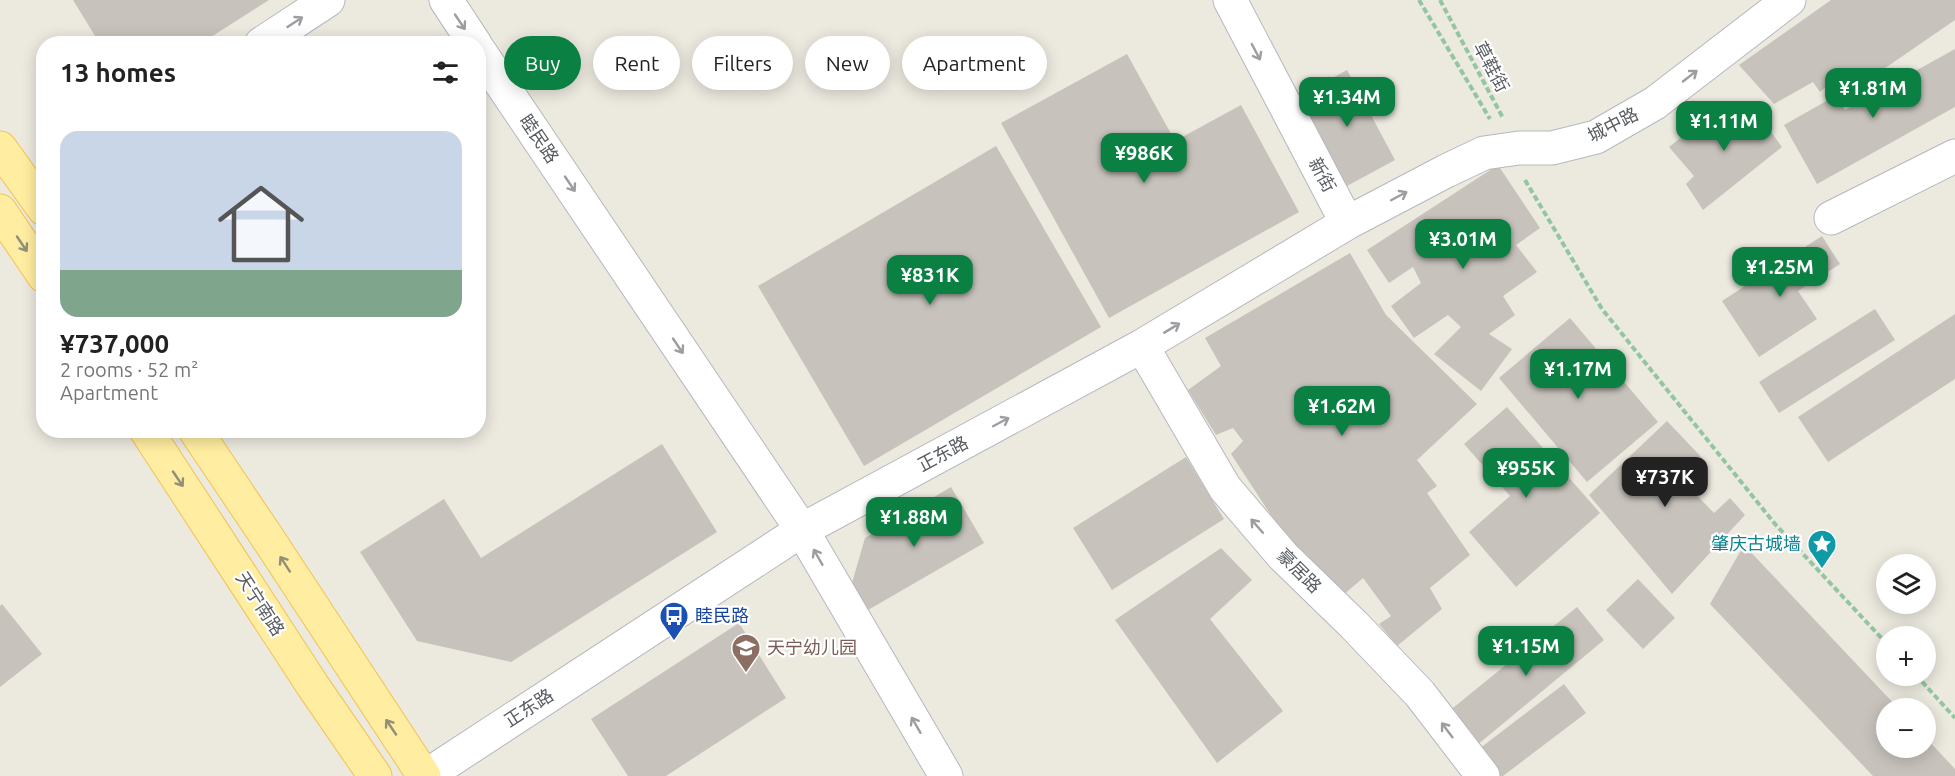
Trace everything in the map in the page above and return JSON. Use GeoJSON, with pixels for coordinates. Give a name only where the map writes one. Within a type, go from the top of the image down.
{"type":"FeatureCollection","features":[{"type":"Feature","properties":{"kind":"main road"},"geometry":{"type":"LineString","coordinates":[[0,148],[36,190]]}},
{"type":"Feature","properties":{"kind":"main road"},"geometry":{"type":"LineString","coordinates":[[0,211],[36,264]]}},
{"type":"Feature","properties":{"kind":"main road","name":"天宁南路"},"geometry":{"type":"LineString","coordinates":[[151,438],[313,686],[375,776]]}},
{"type":"Feature","properties":{"kind":"main road"},"geometry":{"type":"LineString","coordinates":[[200,438],[425,776]]}},
{"type":"Feature","properties":{"kind":"main road"},"geometry":{"type":"LineString","coordinates":[[313,686],[348,663]]}},
{"type":"Feature","properties":{"kind":"street"},"geometry":{"type":"LineString","coordinates":[[273,36],[328,0]]}},
{"type":"Feature","properties":{"kind":"street"},"geometry":{"type":"LineString","coordinates":[[446,0],[470,36]]}},
{"type":"Feature","properties":{"kind":"street","name":"新街"},"geometry":{"type":"LineString","coordinates":[[1230,0],[1347,223]]}},
{"type":"Feature","properties":{"kind":"street","name":"城中路"},"geometry":{"type":"LineString","coordinates":[[1347,223],[1484,153],[1513,148],[1552,148],[1596,137],[1655,103],[1789,0]]}},
{"type":"Feature","properties":{"kind":"street","name":"睦民路"},"geometry":{"type":"LineString","coordinates":[[486,61],[802,530],[946,776]]}},
{"type":"Feature","properties":{"kind":"street"},"geometry":{"type":"LineString","coordinates":[[1832,218],[1954,159]]}},
{"type":"Feature","properties":{"kind":"street"},"geometry":{"type":"LineString","coordinates":[[0,211],[36,195]]}},
{"type":"Feature","properties":{"kind":"street","name":"正东路"},"geometry":{"type":"LineString","coordinates":[[425,776],[802,530],[1142,346],[1347,223]]}},
{"type":"Feature","properties":{"kind":"street","name":"豪居路"},"geometry":{"type":"LineString","coordinates":[[1142,346],[1225,488],[1283,556],[1420,694],[1482,776]]}},
{"type":"Feature","properties":{"kind":"path"},"geometry":{"type":"LineString","coordinates":[[1419,0],[1513,148],[1602,309],[1774,524],[1876,632]]}},
{"type":"Feature","properties":{"kind":"path","name":"草鞋街"},"geometry":{"type":"LineString","coordinates":[[1440,0],[1513,148]]}},
{"type":"Feature","properties":{"kind":"path"},"geometry":{"type":"LineString","coordinates":[[1926,686],[1955,718]]}},
{"type":"Feature","properties":{"kind":"building"},"geometry":{"type":"Polygon","coordinates":[[[73,0],[269,0],[213,36],[95,36],[73,0]]]}},
{"type":"Feature","properties":{"kind":"building"},"geometry":{"type":"Polygon","coordinates":[[[1831,0],[1955,0],[1955,20],[1862,84],[1856,76],[1843,87],[1836,78],[1820,92],[1813,82],[1774,104],[1739,65],[1831,0]]]}},
{"type":"Feature","properties":{"kind":"building"},"geometry":{"type":"Polygon","coordinates":[[[1955,49],[1955,107],[1817,184],[1784,125],[1837,95],[1845,110],[1955,49]]]}},
{"type":"Feature","properties":{"kind":"building"},"geometry":{"type":"Polygon","coordinates":[[[1127,54],[1175,141],[1241,105],[1299,212],[1109,318],[1001,123],[1127,54]]]}},
{"type":"Feature","properties":{"kind":"building"},"geometry":{"type":"Polygon","coordinates":[[[1347,70],[1395,160],[1347,186],[1298,97],[1347,70]]]}},
{"type":"Feature","properties":{"kind":"building"},"geometry":{"type":"Polygon","coordinates":[[[1723,104],[1737,123],[1754,108],[1782,147],[1703,210],[1686,184],[1694,176],[1669,147],[1723,104]]]}},
{"type":"Feature","properties":{"kind":"building"},"geometry":{"type":"Polygon","coordinates":[[[996,146],[1101,327],[864,466],[758,286],[996,146]]]}},
{"type":"Feature","properties":{"kind":"building"},"geometry":{"type":"Polygon","coordinates":[[[1498,165],[1540,228],[1516,245],[1537,272],[1503,296],[1515,315],[1489,334],[1512,349],[1481,391],[1434,354],[1461,327],[1448,315],[1414,338],[1391,306],[1421,283],[1413,267],[1389,283],[1367,250],[1498,165]]]}},
{"type":"Feature","properties":{"kind":"building"},"geometry":{"type":"Polygon","coordinates":[[[1822,236],[1840,264],[1798,291],[1817,319],[1759,357],[1722,301],[1822,236]]]}},
{"type":"Feature","properties":{"kind":"building"},"geometry":{"type":"Polygon","coordinates":[[[1350,253],[1386,315],[1477,404],[1417,460],[1437,486],[1427,493],[1470,555],[1430,588],[1442,609],[1397,646],[1379,624],[1391,616],[1363,578],[1342,596],[1284,535],[1231,454],[1243,441],[1233,428],[1216,435],[1188,390],[1221,366],[1205,338],[1350,253]]]}},
{"type":"Feature","properties":{"kind":"building"},"geometry":{"type":"Polygon","coordinates":[[[1875,309],[1895,340],[1779,413],[1759,382],[1875,309]]]}},
{"type":"Feature","properties":{"kind":"building"},"geometry":{"type":"Polygon","coordinates":[[[1955,314],[1955,379],[1828,462],[1798,417],[1955,314]]]}},
{"type":"Feature","properties":{"kind":"building"},"geometry":{"type":"Polygon","coordinates":[[[1570,318],[1658,422],[1587,482],[1499,378],[1570,318]]]}},
{"type":"Feature","properties":{"kind":"building"},"geometry":{"type":"Polygon","coordinates":[[[1507,407],[1600,513],[1516,587],[1469,532],[1510,496],[1464,444],[1507,407]]]}},
{"type":"Feature","properties":{"kind":"building"},"geometry":{"type":"Polygon","coordinates":[[[1667,421],[1706,462],[1684,482],[1714,513],[1730,498],[1745,515],[1672,594],[1589,495],[1667,421]]]}},
{"type":"Feature","properties":{"kind":"building"},"geometry":{"type":"Polygon","coordinates":[[[662,444],[717,532],[511,662],[417,641],[360,552],[444,499],[481,558],[662,444]]]}},
{"type":"Feature","properties":{"kind":"building"},"geometry":{"type":"Polygon","coordinates":[[[1186,457],[1224,519],[1112,590],[1073,528],[1186,457]]]}},
{"type":"Feature","properties":{"kind":"building"},"geometry":{"type":"Polygon","coordinates":[[[951,487],[984,543],[868,610],[852,583],[865,538],[951,487]]]}},
{"type":"Feature","properties":{"kind":"building"},"geometry":{"type":"Polygon","coordinates":[[[1744,545],[1889,698],[1876,698],[1876,758],[1936,758],[1936,749],[1955,769],[1955,776],[1873,776],[1710,604],[1744,545]]]}},
{"type":"Feature","properties":{"kind":"building"},"geometry":{"type":"Polygon","coordinates":[[[1221,548],[1252,580],[1210,619],[1283,711],[1217,763],[1115,620],[1221,548]]]}},
{"type":"Feature","properties":{"kind":"building"},"geometry":{"type":"Polygon","coordinates":[[[1638,579],[1675,618],[1643,649],[1606,610],[1638,579]]]}},
{"type":"Feature","properties":{"kind":"building"},"geometry":{"type":"Polygon","coordinates":[[[2,604],[42,654],[0,687],[0,606],[2,604]]]}},
{"type":"Feature","properties":{"kind":"building"},"geometry":{"type":"Polygon","coordinates":[[[1577,607],[1604,640],[1476,746],[1448,712],[1577,607]]]}},
{"type":"Feature","properties":{"kind":"building"},"geometry":{"type":"Polygon","coordinates":[[[739,623],[786,698],[666,776],[628,776],[591,719],[739,623]]]}},
{"type":"Feature","properties":{"kind":"building"},"geometry":{"type":"Polygon","coordinates":[[[1564,684],[1586,713],[1500,776],[1479,749],[1564,684]]]}},
{"type":"Feature","properties":{"kind":"place","name":"肇庆古城墙"},"geometry":{"type":"Point","coordinates":[1822,570]}},
{"type":"Feature","properties":{"kind":"place","name":"睦民路"},"geometry":{"type":"Point","coordinates":[674,642]}},
{"type":"Feature","properties":{"kind":"place","name":"天宁幼儿园"},"geometry":{"type":"Point","coordinates":[746,674]}}]}
